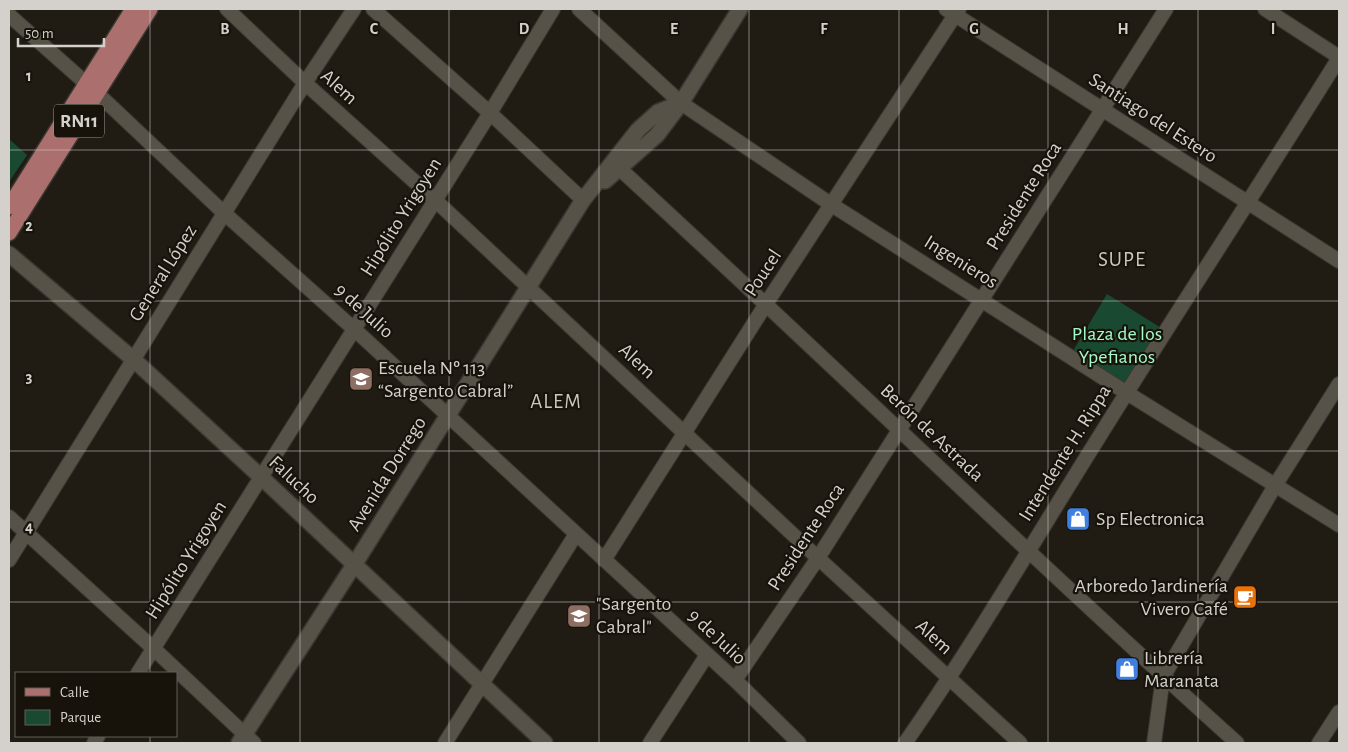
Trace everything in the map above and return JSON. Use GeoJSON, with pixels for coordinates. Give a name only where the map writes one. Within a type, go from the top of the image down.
{"type":"FeatureCollection","features":[{"type":"Feature","properties":{"kind":"main road","name":"RN11"},"geometry":{"type":"LineString","coordinates":[[9,233],[92,88],[133,9]]}},
{"type":"Feature","properties":{"kind":"main road","name":"RN11"},"geometry":{"type":"LineString","coordinates":[[9,207],[150,9]]}},
{"type":"Feature","properties":{"kind":"main road","name":"Avenida Dorrego"},"geometry":{"type":"LineString","coordinates":[[583,200],[657,135],[681,103],[740,9]]}},
{"type":"Feature","properties":{"kind":"main road","name":"Avenida Dorrego"},"geometry":{"type":"LineString","coordinates":[[246,740],[583,200],[638,130],[658,112],[681,103]]}},
{"type":"Feature","properties":{"kind":"main road","name":"Falucho"},"geometry":{"type":"LineString","coordinates":[[9,254],[133,359],[545,743]]}},
{"type":"Feature","properties":{"kind":"street","name":"Alem"},"geometry":{"type":"LineString","coordinates":[[227,9],[305,83],[436,200],[818,558],[1020,743]]}},
{"type":"Feature","properties":{"kind":"street","name":"General López"},"geometry":{"type":"LineString","coordinates":[[9,560],[224,212],[354,9]]}},
{"type":"Feature","properties":{"kind":"street"},"geometry":{"type":"LineString","coordinates":[[373,9],[490,113],[583,200]]}},
{"type":"Feature","properties":{"kind":"street","name":"Hipólito Yrigoyen"},"geometry":{"type":"LineString","coordinates":[[139,672],[436,200],[553,9]]}},
{"type":"Feature","properties":{"kind":"street","name":"Ingenieros"},"geometry":{"type":"LineString","coordinates":[[580,9],[681,103],[832,205],[982,299],[1126,393],[1276,484],[1339,525]]}},
{"type":"Feature","properties":{"kind":"street","name":"Presidente Roca"},"geometry":{"type":"LineString","coordinates":[[735,680],[818,558],[1166,9]]}},
{"type":"Feature","properties":{"kind":"street"},"geometry":{"type":"LineString","coordinates":[[1265,9],[1339,57]]}},
{"type":"Feature","properties":{"kind":"street","name":"Santiago del Estero"},"geometry":{"type":"LineString","coordinates":[[953,11],[1339,261]]}},
{"type":"Feature","properties":{"kind":"street","name":"Poucel"},"geometry":{"type":"LineString","coordinates":[[604,560],[766,304],[832,205],[953,11]]}},
{"type":"Feature","properties":{"kind":"street","name":"9 de Julio"},"geometry":{"type":"LineString","coordinates":[[9,15],[92,88],[224,212],[354,329],[735,680],[793,741]]}},
{"type":"Feature","properties":{"kind":"street","name":"Intendente H. Rippa"},"geometry":{"type":"LineString","coordinates":[[905,743],[950,678],[1126,393],[1249,203],[1339,57]]}},
{"type":"Feature","properties":{"kind":"street"},"geometry":{"type":"LineString","coordinates":[[620,169],[627,143]]}},
{"type":"Feature","properties":{"kind":"street","name":"Berón de Astrada"},"geometry":{"type":"LineString","coordinates":[[620,169],[1163,677],[1237,743]]}},
{"type":"Feature","properties":{"kind":"street"},"geometry":{"type":"LineString","coordinates":[[1154,743],[1163,677],[1276,484],[1339,384]]}},
{"type":"Feature","properties":{"kind":"street"},"geometry":{"type":"LineString","coordinates":[[9,516],[177,672]]}},
{"type":"Feature","properties":{"kind":"street"},"geometry":{"type":"LineString","coordinates":[[445,743],[576,534]]}},
{"type":"Feature","properties":{"kind":"street"},"geometry":{"type":"LineString","coordinates":[[650,743],[707,655]]}},
{"type":"Feature","properties":{"kind":"street"},"geometry":{"type":"LineString","coordinates":[[178,673],[246,740]]}},
{"type":"Feature","properties":{"kind":"street"},"geometry":{"type":"LineString","coordinates":[[1319,743],[1339,712]]}},
{"type":"Feature","properties":{"kind":"green space"},"geometry":{"type":"Polygon","coordinates":[[[9,139],[27,155],[9,182],[9,139]]]}},
{"type":"Feature","properties":{"kind":"green space","name":"Plaza de los Ypefianos"},"geometry":{"type":"Polygon","coordinates":[[[1107,294],[1166,331],[1127,393],[1070,356],[1107,294]]]}},
{"type":"Feature","properties":{"kind":"place","name":"Escuela Nº 113 “Sargento Cabral”"},"geometry":{"type":"Point","coordinates":[361,379]}},
{"type":"Feature","properties":{"kind":"place","name":"Sp Electronica"},"geometry":{"type":"Point","coordinates":[1078,519]}},
{"type":"Feature","properties":{"kind":"place","name":"Arboredo Jardinería Vivero Café"},"geometry":{"type":"Point","coordinates":[1245,597]}},
{"type":"Feature","properties":{"kind":"place","name":"\"Sargento Cabral\""},"geometry":{"type":"Point","coordinates":[579,616]}},
{"type":"Feature","properties":{"kind":"place","name":"Librería Maranata"},"geometry":{"type":"Point","coordinates":[1127,669]}},
{"type":"Feature","properties":{"kind":"district","name":"SUPE"},"geometry":{"type":"Point","coordinates":[1122,259]}},
{"type":"Feature","properties":{"kind":"district","name":"ALEM"},"geometry":{"type":"Point","coordinates":[556,401]}}]}
